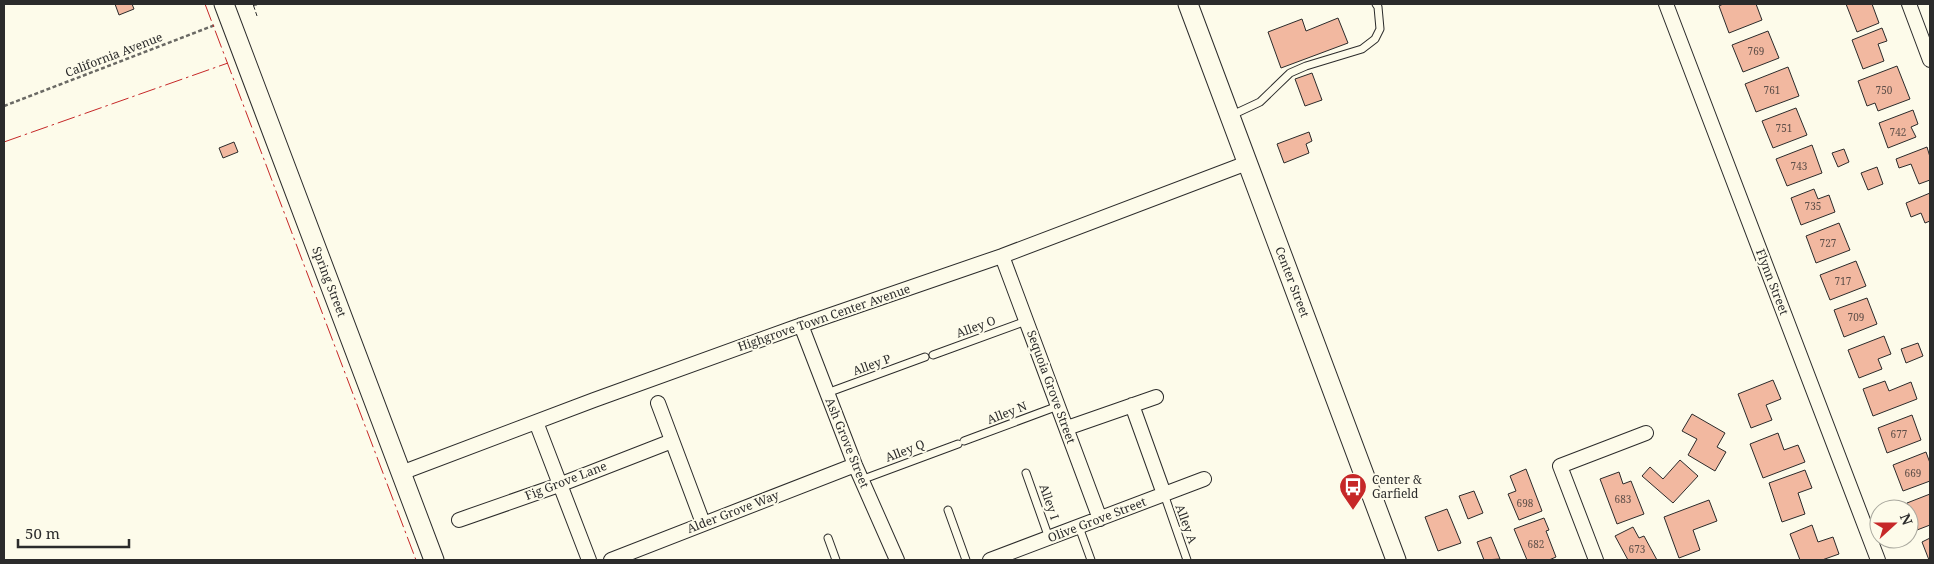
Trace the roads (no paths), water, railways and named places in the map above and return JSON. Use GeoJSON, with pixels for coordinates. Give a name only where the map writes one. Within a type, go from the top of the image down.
{"type":"FeatureCollection","features":[{"type":"Feature","properties":{"kind":"main road","name":"Center Street"},"geometry":{"type":"LineString","coordinates":[[1190,6],[1396,560]]}},
{"type":"Feature","properties":{"kind":"main road","name":"Spring Street"},"geometry":{"type":"LineString","coordinates":[[227,12],[434,560]]}},
{"type":"Feature","properties":{"kind":"street","name":"Flynn Street"},"geometry":{"type":"LineString","coordinates":[[1666,4],[1878,560]]}},
{"type":"Feature","properties":{"kind":"street"},"geometry":{"type":"LineString","coordinates":[[1909,4],[1930,60]]}},
{"type":"Feature","properties":{"kind":"street","name":"Highgrove Town Center Avenue"},"geometry":{"type":"LineString","coordinates":[[401,473],[801,325],[1002,256],[1247,163]]}},
{"type":"Feature","properties":{"kind":"street","name":"Sequoia Grove Street"},"geometry":{"type":"LineString","coordinates":[[1002,256],[1100,519]]}},
{"type":"Feature","properties":{"kind":"street","name":"Ash Grove Street"},"geometry":{"type":"LineString","coordinates":[[801,325],[854,465],[898,560]]}},
{"type":"Feature","properties":{"kind":"street"},"geometry":{"type":"LineString","coordinates":[[1067,428],[1156,396]]}},
{"type":"Feature","properties":{"kind":"street"},"geometry":{"type":"LineString","coordinates":[[658,403],[703,523]]}},
{"type":"Feature","properties":{"kind":"street"},"geometry":{"type":"LineString","coordinates":[[1132,406],[1164,494]]}},
{"type":"Feature","properties":{"kind":"street"},"geometry":{"type":"LineString","coordinates":[[536,422],[589,560]]}},
{"type":"Feature","properties":{"kind":"street"},"geometry":{"type":"LineString","coordinates":[[1596,560],[1560,466],[1646,433]]}},
{"type":"Feature","properties":{"kind":"street","name":"Fig Grove Lane"},"geometry":{"type":"LineString","coordinates":[[459,520],[559,485],[672,441]]}},
{"type":"Feature","properties":{"kind":"street","name":"Alder Grove Way"},"geometry":{"type":"LineString","coordinates":[[611,560],[854,465]]}},
{"type":"Feature","properties":{"kind":"street","name":"Olive Grove Street"},"geometry":{"type":"LineString","coordinates":[[1000,559],[1049,538],[1204,479]]}},
{"type":"Feature","properties":{"kind":"lane"},"geometry":{"type":"LineString","coordinates":[[1230,116],[1260,102],[1290,73],[1362,48],[1375,40],[1380,29],[1378,7],[1376,4]]}},
{"type":"Feature","properties":{"kind":"lane","name":"Alley O"},"geometry":{"type":"LineString","coordinates":[[933,355],[1026,321]]}},
{"type":"Feature","properties":{"kind":"lane","name":"Alley P"},"geometry":{"type":"LineString","coordinates":[[827,393],[925,358]]}},
{"type":"Feature","properties":{"kind":"lane","name":"Alley N"},"geometry":{"type":"LineString","coordinates":[[961,442],[1058,406]]}},
{"type":"Feature","properties":{"kind":"lane","name":"Alley Q"},"geometry":{"type":"LineString","coordinates":[[861,480],[961,442]]}},
{"type":"Feature","properties":{"kind":"lane","name":"Alley I"},"geometry":{"type":"LineString","coordinates":[[1026,473],[1049,538]]}},
{"type":"Feature","properties":{"kind":"lane","name":"Alley A"},"geometry":{"type":"LineString","coordinates":[[1164,494],[1187,560]]}},
{"type":"Feature","properties":{"kind":"lane"},"geometry":{"type":"LineString","coordinates":[[948,510],[966,560]]}},
{"type":"Feature","properties":{"kind":"lane"},"geometry":{"type":"LineString","coordinates":[[1079,527],[1092,560]]}},
{"type":"Feature","properties":{"kind":"lane"},"geometry":{"type":"LineString","coordinates":[[828,538],[836,560]]}},
{"type":"Feature","properties":{"kind":"place","name":"Center & Garfield"},"geometry":{"type":"Point","coordinates":[1353,511]}}]}
